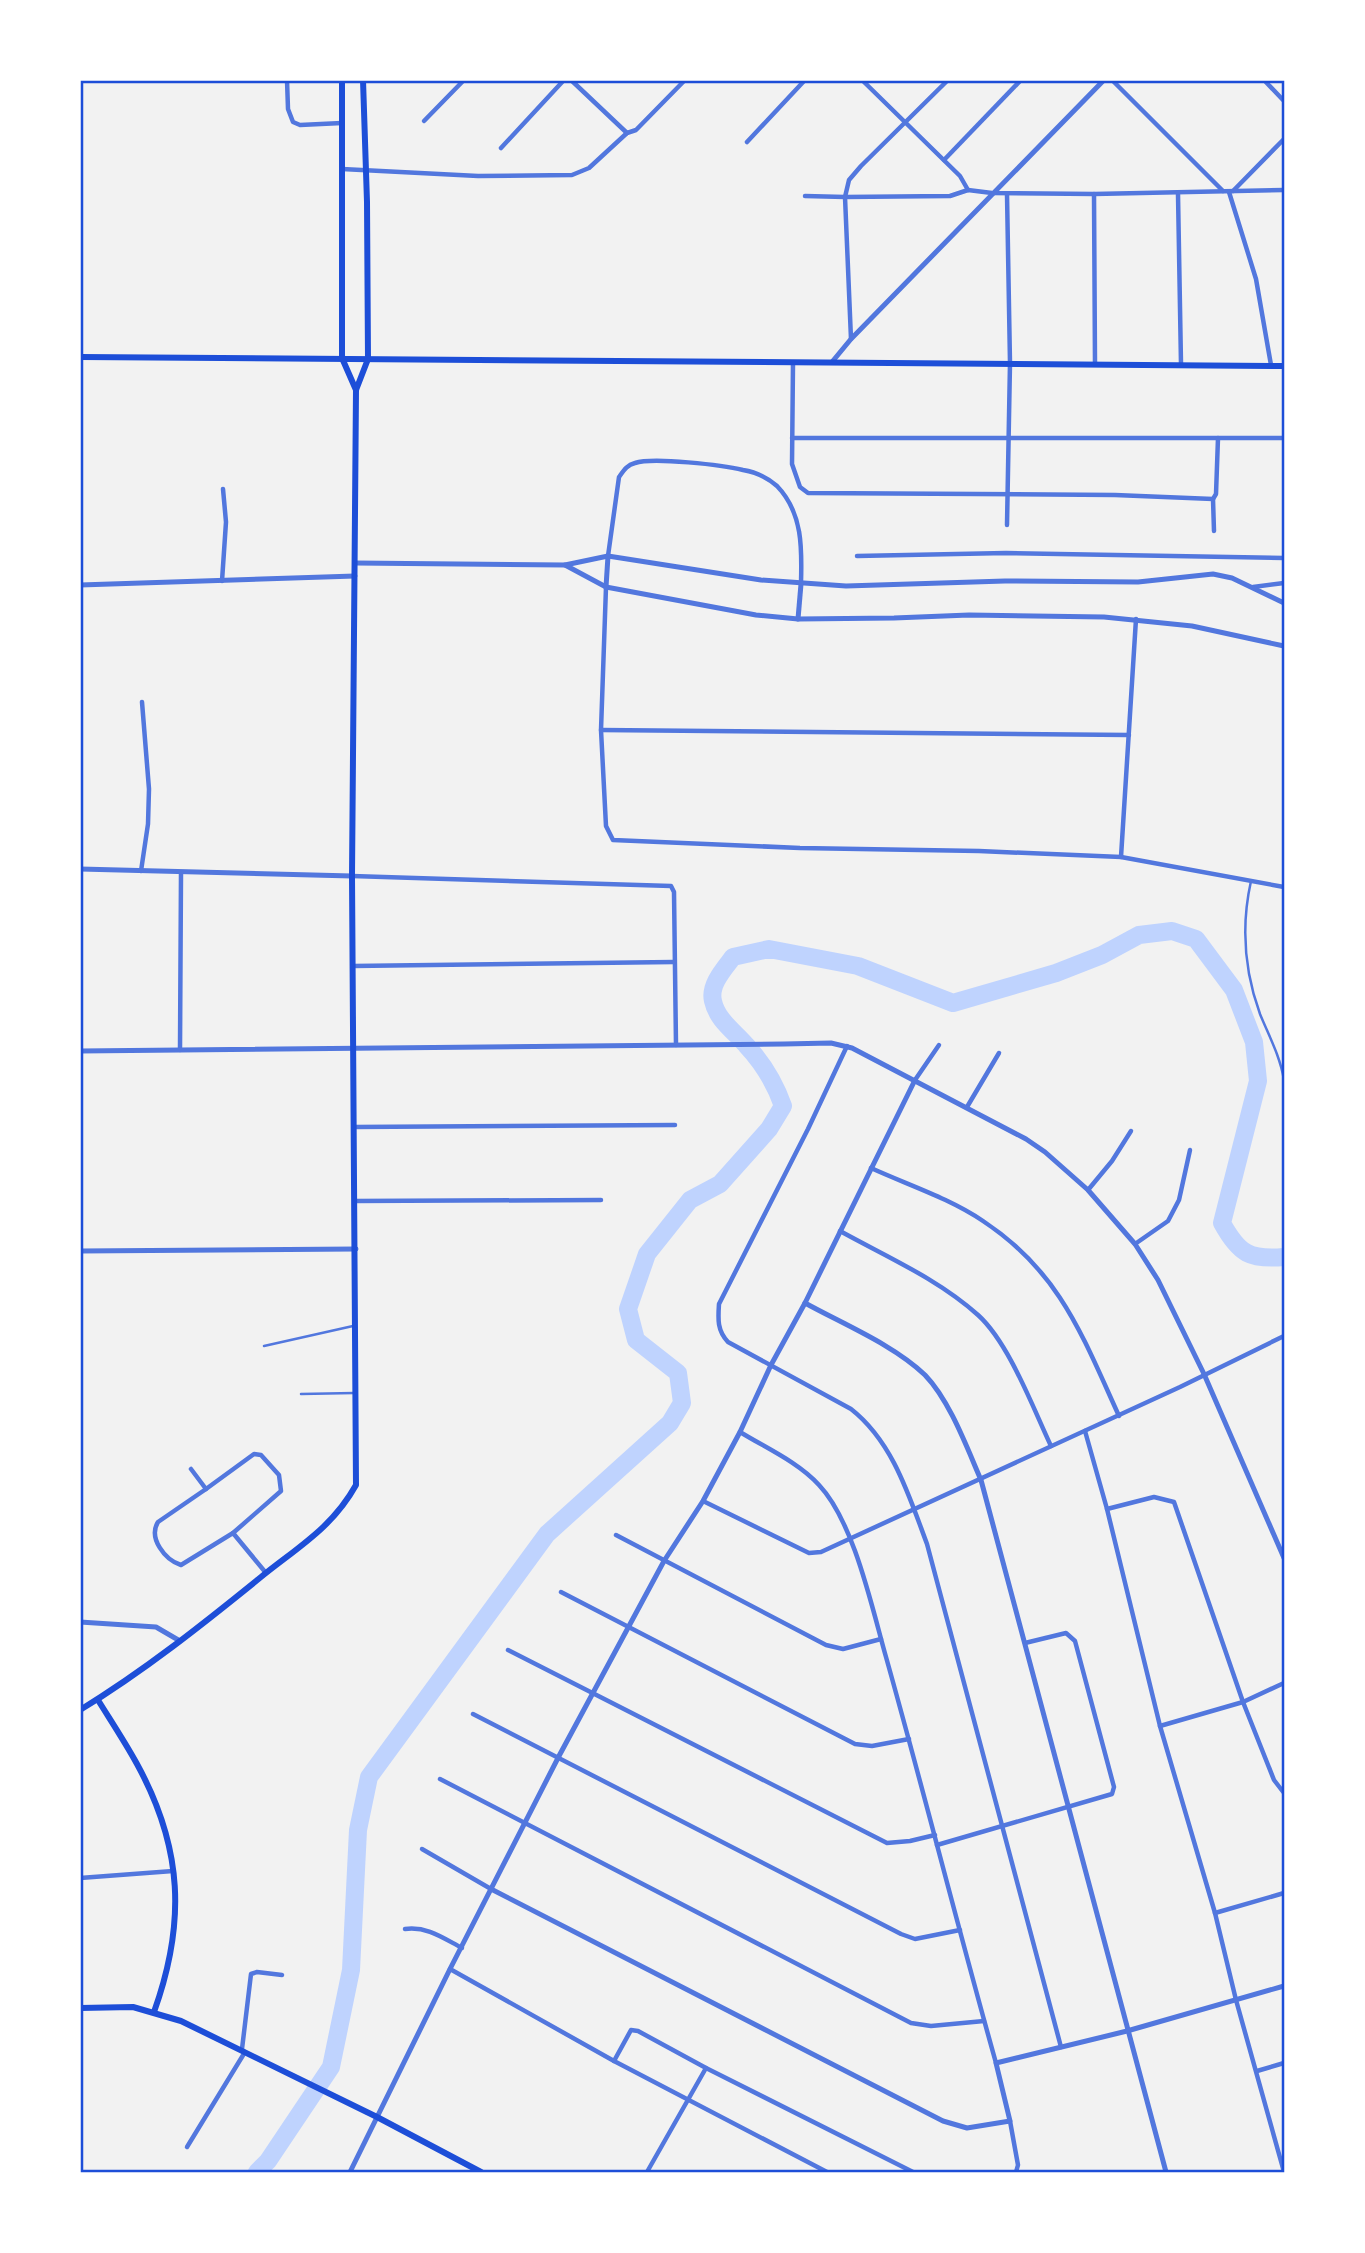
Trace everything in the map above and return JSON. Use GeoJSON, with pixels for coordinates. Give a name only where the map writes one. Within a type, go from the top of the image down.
{"type":"FeatureCollection","features":[{"type":"Feature","properties":{"kind":"main road"},"geometry":{"type":"LineString","coordinates":[[342,80],[342,358],[356,390]]}},
{"type":"Feature","properties":{"kind":"main road"},"geometry":{"type":"LineString","coordinates":[[80,1710],[180,1641],[334,1519],[356,1485],[352,876],[356,390],[368,359],[363,80]]}},
{"type":"Feature","properties":{"kind":"main road"},"geometry":{"type":"LineString","coordinates":[[80,357],[1284,366]]}},
{"type":"Feature","properties":{"kind":"main road"},"geometry":{"type":"LineString","coordinates":[[97,1700],[138,1764],[158,1808],[171,1852],[177,1912],[174,1947],[154,2012]]}},
{"type":"Feature","properties":{"kind":"main road"},"geometry":{"type":"LineString","coordinates":[[80,2008],[133,2007],[181,2021],[244,2050],[481,2172]]}},
{"type":"Feature","properties":{"kind":"street"},"geometry":{"type":"LineString","coordinates":[[287,80],[288,109],[293,122],[300,125],[342,123]]}},
{"type":"Feature","properties":{"kind":"street"},"geometry":{"type":"LineString","coordinates":[[424,121],[464,80]]}},
{"type":"Feature","properties":{"kind":"street"},"geometry":{"type":"LineString","coordinates":[[501,148],[564,80]]}},
{"type":"Feature","properties":{"kind":"street"},"geometry":{"type":"LineString","coordinates":[[571,80],[627,133]]}},
{"type":"Feature","properties":{"kind":"street"},"geometry":{"type":"LineString","coordinates":[[342,169],[478,176],[572,175],[589,168],[627,133],[636,130],[685,80]]}},
{"type":"Feature","properties":{"kind":"street"},"geometry":{"type":"LineString","coordinates":[[747,142],[805,80]]}},
{"type":"Feature","properties":{"kind":"street"},"geometry":{"type":"LineString","coordinates":[[862,80],[944,160],[966,183],[968,190]]}},
{"type":"Feature","properties":{"kind":"street"},"geometry":{"type":"LineString","coordinates":[[851,339],[845,197],[849,180],[948,80]]}},
{"type":"Feature","properties":{"kind":"street"},"geometry":{"type":"LineString","coordinates":[[944,160],[1021,80]]}},
{"type":"Feature","properties":{"kind":"street"},"geometry":{"type":"LineString","coordinates":[[832,362],[851,339],[1104,80]]}},
{"type":"Feature","properties":{"kind":"street"},"geometry":{"type":"LineString","coordinates":[[1112,80],[1228,192],[1256,279],[1271,365]]}},
{"type":"Feature","properties":{"kind":"street"},"geometry":{"type":"LineString","coordinates":[[1264,80],[1284,101]]}},
{"type":"Feature","properties":{"kind":"street"},"geometry":{"type":"LineString","coordinates":[[1228,192],[1284,139]]}},
{"type":"Feature","properties":{"kind":"street"},"geometry":{"type":"LineString","coordinates":[[805,196],[950,196],[968,190],[992,194],[1284,191]]}},
{"type":"Feature","properties":{"kind":"street"},"geometry":{"type":"LineString","coordinates":[[1007,194],[1010,363],[1007,525]]}},
{"type":"Feature","properties":{"kind":"street"},"geometry":{"type":"LineString","coordinates":[[1094,194],[1095,363]]}},
{"type":"Feature","properties":{"kind":"street"},"geometry":{"type":"LineString","coordinates":[[1178,194],[1181,364]]}},
{"type":"Feature","properties":{"kind":"street"},"geometry":{"type":"LineString","coordinates":[[793,362],[792,464],[800,487],[808,494],[1115,495],[1213,499]]}},
{"type":"Feature","properties":{"kind":"street"},"geometry":{"type":"LineString","coordinates":[[792,438],[1284,438]]}},
{"type":"Feature","properties":{"kind":"street"},"geometry":{"type":"LineString","coordinates":[[1214,531],[1213,499],[1216,495],[1219,438]]}},
{"type":"Feature","properties":{"kind":"street"},"geometry":{"type":"LineString","coordinates":[[798,619],[801,541],[795,514],[788,500],[767,478],[731,467],[643,461],[625,468],[620,477],[606,587],[601,730],[606,826],[610,836],[619,841],[1121,858],[1284,887]]}},
{"type":"Feature","properties":{"kind":"street"},"geometry":{"type":"LineString","coordinates":[[222,582],[226,522],[223,489]]}},
{"type":"Feature","properties":{"kind":"street"},"geometry":{"type":"LineString","coordinates":[[857,556],[1006,553],[1284,558]]}},
{"type":"Feature","properties":{"kind":"street"},"geometry":{"type":"LineString","coordinates":[[355,563],[565,565],[608,556],[728,576],[801,584],[891,586],[1005,581],[1109,583],[1213,574],[1231,578],[1284,603]]}},
{"type":"Feature","properties":{"kind":"street"},"geometry":{"type":"LineString","coordinates":[[565,565],[606,587],[745,613],[798,619],[1011,615],[1136,620],[1192,626],[1284,646]]}},
{"type":"Feature","properties":{"kind":"street"},"geometry":{"type":"LineString","coordinates":[[80,585],[355,576]]}},
{"type":"Feature","properties":{"kind":"street"},"geometry":{"type":"LineString","coordinates":[[1253,587],[1284,583]]}},
{"type":"Feature","properties":{"kind":"street"},"geometry":{"type":"LineString","coordinates":[[1121,858],[1136,620]]}},
{"type":"Feature","properties":{"kind":"street"},"geometry":{"type":"LineString","coordinates":[[141,871],[148,824],[149,789],[142,702]]}},
{"type":"Feature","properties":{"kind":"street"},"geometry":{"type":"LineString","coordinates":[[601,730],[1129,735]]}},
{"type":"Feature","properties":{"kind":"street"},"geometry":{"type":"LineString","coordinates":[[80,869],[671,886],[674,892],[676,1045]]}},
{"type":"Feature","properties":{"kind":"street"},"geometry":{"type":"LineString","coordinates":[[180,1050],[181,873]]}},
{"type":"Feature","properties":{"kind":"street"},"geometry":{"type":"LineString","coordinates":[[353,966],[674,962]]}},
{"type":"Feature","properties":{"kind":"street"},"geometry":{"type":"LineString","coordinates":[[80,1051],[819,1042],[847,1046],[967,1107],[1045,1152],[1088,1190],[1135,1244],[1158,1280],[1204,1374],[1284,1558]]}},
{"type":"Feature","properties":{"kind":"street"},"geometry":{"type":"LineString","coordinates":[[350,2172],[559,1756],[664,1561],[703,1501],[740,1432],[915,1080],[939,1045]]}},
{"type":"Feature","properties":{"kind":"street"},"geometry":{"type":"LineString","coordinates":[[847,1046],[719,1304],[718,1321],[721,1334],[739,1349],[851,1409],[866,1421],[876,1432],[909,1492],[926,1544],[1061,2046]]}},
{"type":"Feature","properties":{"kind":"street"},"geometry":{"type":"LineString","coordinates":[[967,1107],[999,1053]]}},
{"type":"Feature","properties":{"kind":"street"},"geometry":{"type":"LineString","coordinates":[[354,1128],[675,1125]]}},
{"type":"Feature","properties":{"kind":"street"},"geometry":{"type":"LineString","coordinates":[[1088,1190],[1112,1161],[1131,1131]]}},
{"type":"Feature","properties":{"kind":"street"},"geometry":{"type":"LineString","coordinates":[[1135,1244],[1168,1221],[1179,1200],[1190,1150]]}},
{"type":"Feature","properties":{"kind":"street"},"geometry":{"type":"LineString","coordinates":[[871,1168],[983,1221],[1024,1254],[1054,1286],[1076,1322],[1119,1416]]}},
{"type":"Feature","properties":{"kind":"street"},"geometry":{"type":"LineString","coordinates":[[355,1200],[601,1200]]}},
{"type":"Feature","properties":{"kind":"street"},"geometry":{"type":"LineString","coordinates":[[839,1231],[939,1285],[980,1317],[1009,1357],[1051,1446]]}},
{"type":"Feature","properties":{"kind":"street"},"geometry":{"type":"LineString","coordinates":[[80,1251],[356,1249]]}},
{"type":"Feature","properties":{"kind":"street"},"geometry":{"type":"LineString","coordinates":[[805,1303],[880,1344],[911,1363],[927,1377],[945,1404],[981,1480],[1166,2172]]}},
{"type":"Feature","properties":{"kind":"street"},"geometry":{"type":"LineString","coordinates":[[703,1501],[809,1553],[831,1549],[1119,1416],[1284,1336]]}},
{"type":"Feature","properties":{"kind":"street"},"geometry":{"type":"LineString","coordinates":[[1085,1431],[1107,1509],[1160,1726],[1215,1913],[1236,2000],[1284,2172]]}},
{"type":"Feature","properties":{"kind":"street"},"geometry":{"type":"LineString","coordinates":[[740,1432],[797,1466],[820,1485],[850,1539],[909,1739],[996,2063],[1010,2121],[1018,2165],[1016,2172]]}},
{"type":"Feature","properties":{"kind":"street"},"geometry":{"type":"LineString","coordinates":[[254,1454],[261,1455],[279,1475],[281,1491],[233,1533],[181,1566],[174,1563],[153,1537],[153,1530],[158,1522],[254,1454]]}},
{"type":"Feature","properties":{"kind":"street"},"geometry":{"type":"LineString","coordinates":[[191,1469],[206,1489]]}},
{"type":"Feature","properties":{"kind":"street"},"geometry":{"type":"LineString","coordinates":[[1107,1509],[1154,1497],[1174,1502],[1243,1702],[1274,1780],[1284,1793]]}},
{"type":"Feature","properties":{"kind":"street"},"geometry":{"type":"LineString","coordinates":[[233,1533],[266,1573]]}},
{"type":"Feature","properties":{"kind":"street"},"geometry":{"type":"LineString","coordinates":[[616,1535],[826,1645],[843,1649],[881,1639]]}},
{"type":"Feature","properties":{"kind":"street"},"geometry":{"type":"LineString","coordinates":[[561,1592],[855,1744],[872,1746],[909,1739]]}},
{"type":"Feature","properties":{"kind":"street"},"geometry":{"type":"LineString","coordinates":[[80,1622],[156,1627],[180,1641]]}},
{"type":"Feature","properties":{"kind":"street"},"geometry":{"type":"LineString","coordinates":[[937,1845],[1112,1794],[1114,1787],[1076,1641],[1066,1633],[1026,1643]]}},
{"type":"Feature","properties":{"kind":"street"},"geometry":{"type":"LineString","coordinates":[[508,1650],[887,1843],[910,1842],[935,1835]]}},
{"type":"Feature","properties":{"kind":"street"},"geometry":{"type":"LineString","coordinates":[[1160,1726],[1243,1702],[1284,1683]]}},
{"type":"Feature","properties":{"kind":"street"},"geometry":{"type":"LineString","coordinates":[[473,1714],[901,1934],[915,1939],[960,1930]]}},
{"type":"Feature","properties":{"kind":"street"},"geometry":{"type":"LineString","coordinates":[[440,1779],[911,2023],[931,2026],[984,2021]]}},
{"type":"Feature","properties":{"kind":"street"},"geometry":{"type":"LineString","coordinates":[[422,1849],[491,1889],[943,2121],[967,2128],[1010,2121]]}},
{"type":"Feature","properties":{"kind":"street"},"geometry":{"type":"LineString","coordinates":[[80,1878],[173,1871]]}},
{"type":"Feature","properties":{"kind":"street"},"geometry":{"type":"LineString","coordinates":[[1215,1913],[1284,1893]]}},
{"type":"Feature","properties":{"kind":"street"},"geometry":{"type":"LineString","coordinates":[[405,1929],[429,1930],[463,1948]]}},
{"type":"Feature","properties":{"kind":"street"},"geometry":{"type":"LineString","coordinates":[[450,1969],[614,2061],[827,2172]]}},
{"type":"Feature","properties":{"kind":"street"},"geometry":{"type":"LineString","coordinates":[[187,2147],[244,2050],[251,1974],[257,1972],[282,1975]]}},
{"type":"Feature","properties":{"kind":"street"},"geometry":{"type":"LineString","coordinates":[[996,2063],[1127,2031],[1284,1986]]}},
{"type":"Feature","properties":{"kind":"street"},"geometry":{"type":"LineString","coordinates":[[614,2061],[631,2031],[638,2031],[913,2172]]}},
{"type":"Feature","properties":{"kind":"street"},"geometry":{"type":"LineString","coordinates":[[1257,2071],[1284,2063]]}},
{"type":"Feature","properties":{"kind":"street"},"geometry":{"type":"LineString","coordinates":[[647,2172],[706,2068]]}},
{"type":"Feature","properties":{"kind":"lane"},"geometry":{"type":"LineString","coordinates":[[1251,881],[1246,906],[1244,943],[1248,975],[1284,1080]]}},
{"type":"Feature","properties":{"kind":"lane"},"geometry":{"type":"LineString","coordinates":[[1284,1129],[1284,1134]]}},
{"type":"Feature","properties":{"kind":"lane"},"geometry":{"type":"LineString","coordinates":[[264,1346],[356,1325]]}},
{"type":"Feature","properties":{"kind":"lane"},"geometry":{"type":"LineString","coordinates":[[301,1394],[356,1392]]}},
{"type":"Feature","properties":{"kind":"waterway"},"geometry":{"type":"LineString","coordinates":[[257,2172],[268,2161],[331,2067],[351,1970],[358,1830],[369,1777],[547,1534],[670,1423],[682,1403],[678,1373],[636,1340],[628,1309],[647,1254],[690,1200],[720,1184],[769,1129],[783,1106],[763,1066],[722,1020],[715,1008],[712,995],[715,983],[733,957],[769,949],[858,966],[953,1003],[1056,973],[1102,955],[1139,935],[1172,931],[1196,939],[1234,990],[1254,1042],[1258,1081],[1222,1223],[1234,1242],[1247,1253],[1262,1257],[1284,1257]]}}]}
